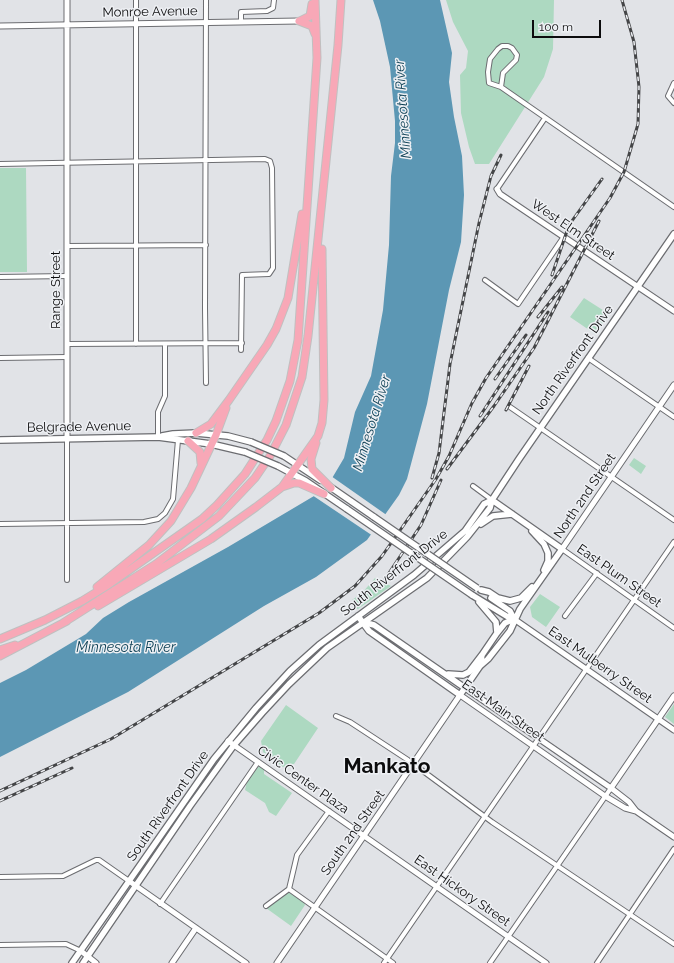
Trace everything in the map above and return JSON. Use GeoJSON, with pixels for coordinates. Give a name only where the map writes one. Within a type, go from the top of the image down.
{"type":"FeatureCollection","features":[{"type":"Feature","properties":{"kind":"highway"},"geometry":{"type":"LineString","coordinates":[[299,21],[308,18],[311,13],[311,0]]}},
{"type":"Feature","properties":{"kind":"highway"},"geometry":{"type":"LineString","coordinates":[[0,639],[45,620],[82,600],[186,531],[218,505],[244,474],[267,440],[284,402],[298,340],[317,41],[315,0]]}},
{"type":"Feature","properties":{"kind":"highway"},"geometry":{"type":"LineString","coordinates":[[64,623],[156,564],[219,516],[241,495],[270,456],[286,425],[302,377],[322,204],[341,0]]}},
{"type":"Feature","properties":{"kind":"highway"},"geometry":{"type":"LineString","coordinates":[[299,21],[312,26],[317,41]]}},
{"type":"Feature","properties":{"kind":"highway"},"geometry":{"type":"LineString","coordinates":[[196,433],[211,424],[229,400],[267,345],[283,314],[292,280],[309,174]]}},
{"type":"Feature","properties":{"kind":"highway"},"geometry":{"type":"LineString","coordinates":[[322,204],[324,400],[322,423],[311,459],[313,473],[331,488]]}},
{"type":"Feature","properties":{"kind":"highway"},"geometry":{"type":"LineString","coordinates":[[82,600],[133,559],[162,532],[180,508],[216,435],[229,400]]}},
{"type":"Feature","properties":{"kind":"highway"},"geometry":{"type":"LineString","coordinates":[[282,487],[318,436]]}},
{"type":"Feature","properties":{"kind":"highway"},"geometry":{"type":"LineString","coordinates":[[188,441],[200,452],[200,467]]}},
{"type":"Feature","properties":{"kind":"highway"},"geometry":{"type":"LineString","coordinates":[[0,656],[11,652],[27,642],[96,608],[162,570],[211,539],[282,487],[294,482],[305,483],[324,494]]}},
{"type":"Feature","properties":{"kind":"highway"},"geometry":{"type":"LineString","coordinates":[[0,650],[27,642]]}},
{"type":"Feature","properties":{"kind":"main road","name":"North Riverfront Drive"},"geometry":{"type":"LineString","coordinates":[[492,500],[674,234]]}},
{"type":"Feature","properties":{"kind":"main road","name":"Belgrade Avenue"},"geometry":{"type":"LineString","coordinates":[[158,437],[173,434],[196,433],[216,435],[251,442],[284,456],[313,473]]}},
{"type":"Feature","properties":{"kind":"main road","name":"Belgrade Avenue"},"geometry":{"type":"LineString","coordinates":[[0,440],[158,437],[211,444],[245,452],[278,466],[305,483]]}},
{"type":"Feature","properties":{"kind":"main road"},"geometry":{"type":"LineString","coordinates":[[331,488],[510,611],[514,619]]}},
{"type":"Feature","properties":{"kind":"main road"},"geometry":{"type":"LineString","coordinates":[[324,494],[478,600],[508,618],[514,619]]}},
{"type":"Feature","properties":{"kind":"main road","name":"East Plum Street"},"geometry":{"type":"LineString","coordinates":[[492,500],[562,549]]}},
{"type":"Feature","properties":{"kind":"main road","name":"South Riverfront Drive"},"geometry":{"type":"LineString","coordinates":[[83,963],[234,745],[289,684],[327,648],[427,578],[468,537],[490,508],[492,500]]}},
{"type":"Feature","properties":{"kind":"main road","name":"South Riverfront Drive"},"geometry":{"type":"LineString","coordinates":[[72,963],[228,741],[290,671],[319,645],[414,575],[459,536],[484,504],[492,500]]}},
{"type":"Feature","properties":{"kind":"main road"},"geometry":{"type":"LineString","coordinates":[[468,537],[487,518],[512,514]]}},
{"type":"Feature","properties":{"kind":"main road"},"geometry":{"type":"LineString","coordinates":[[479,589],[489,592],[498,598],[510,601],[521,598],[541,579],[548,561],[548,553],[544,544],[527,524]]}},
{"type":"Feature","properties":{"kind":"main road","name":"North 2nd Street"},"geometry":{"type":"LineString","coordinates":[[460,695],[480,666],[488,659],[510,630],[514,619],[562,549]]}},
{"type":"Feature","properties":{"kind":"main road"},"geometry":{"type":"LineString","coordinates":[[478,600],[496,622],[497,634]]}},
{"type":"Feature","properties":{"kind":"main road","name":"East Main Street"},"geometry":{"type":"LineString","coordinates":[[358,616],[369,631],[384,643],[460,695]]}},
{"type":"Feature","properties":{"kind":"main road","name":"North 2nd Street"},"geometry":{"type":"LineString","coordinates":[[480,666],[482,655],[497,634],[505,624],[514,619]]}},
{"type":"Feature","properties":{"kind":"main road","name":"East Main Street"},"geometry":{"type":"LineString","coordinates":[[363,622],[374,625],[465,688]]}},
{"type":"Feature","properties":{"kind":"main road"},"geometry":{"type":"LineString","coordinates":[[443,673],[457,676],[463,675],[469,672],[482,655]]}},
{"type":"Feature","properties":{"kind":"street","name":"Range Street"},"geometry":{"type":"LineString","coordinates":[[67,0],[67,580]]}},
{"type":"Feature","properties":{"kind":"street"},"geometry":{"type":"LineString","coordinates":[[136,0],[136,344]]}},
{"type":"Feature","properties":{"kind":"street"},"geometry":{"type":"LineString","coordinates":[[206,0],[206,383]]}},
{"type":"Feature","properties":{"kind":"street"},"geometry":{"type":"LineString","coordinates":[[241,22],[241,12],[267,11],[273,8],[274,0]]}},
{"type":"Feature","properties":{"kind":"street","name":"Monroe Avenue"},"geometry":{"type":"LineString","coordinates":[[0,26],[299,21]]}},
{"type":"Feature","properties":{"kind":"street"},"geometry":{"type":"LineString","coordinates":[[501,87],[503,73],[516,60],[516,52],[508,46],[502,46],[490,59],[488,66],[489,83],[501,87],[674,206]]}},
{"type":"Feature","properties":{"kind":"street"},"geometry":{"type":"LineString","coordinates":[[674,83],[668,96],[674,103]]}},
{"type":"Feature","properties":{"kind":"street"},"geometry":{"type":"LineString","coordinates":[[497,189],[545,118]]}},
{"type":"Feature","properties":{"kind":"street"},"geometry":{"type":"LineString","coordinates":[[0,164],[265,159],[270,162],[272,176],[273,268],[271,272],[242,275],[241,350]]}},
{"type":"Feature","properties":{"kind":"street","name":"West Elm Street"},"geometry":{"type":"LineString","coordinates":[[497,189],[500,194],[563,238],[674,311]]}},
{"type":"Feature","properties":{"kind":"street"},"geometry":{"type":"LineString","coordinates":[[485,280],[518,304],[563,238]]}},
{"type":"Feature","properties":{"kind":"street"},"geometry":{"type":"LineString","coordinates":[[67,246],[206,245]]}},
{"type":"Feature","properties":{"kind":"street"},"geometry":{"type":"LineString","coordinates":[[0,277],[67,276]]}},
{"type":"Feature","properties":{"kind":"street"},"geometry":{"type":"LineString","coordinates":[[67,344],[242,343]]}},
{"type":"Feature","properties":{"kind":"street"},"geometry":{"type":"LineString","coordinates":[[158,437],[158,412],[165,396],[165,344]]}},
{"type":"Feature","properties":{"kind":"street"},"geometry":{"type":"LineString","coordinates":[[0,358],[67,357]]}},
{"type":"Feature","properties":{"kind":"street"},"geometry":{"type":"LineString","coordinates":[[588,358],[674,417]]}},
{"type":"Feature","properties":{"kind":"street","name":"North 2nd Street"},"geometry":{"type":"LineString","coordinates":[[562,549],[674,385]]}},
{"type":"Feature","properties":{"kind":"street"},"geometry":{"type":"LineString","coordinates":[[510,407],[674,520]]}},
{"type":"Feature","properties":{"kind":"street"},"geometry":{"type":"LineString","coordinates":[[0,524],[144,522],[158,519],[165,513],[173,498],[178,440]]}},
{"type":"Feature","properties":{"kind":"street"},"geometry":{"type":"LineString","coordinates":[[473,486],[492,500]]}},
{"type":"Feature","properties":{"kind":"street"},"geometry":{"type":"LineString","coordinates":[[386,961],[486,818],[533,746],[674,542]]}},
{"type":"Feature","properties":{"kind":"street","name":"East Plum Street"},"geometry":{"type":"LineString","coordinates":[[562,549],[674,628]]}},
{"type":"Feature","properties":{"kind":"street"},"geometry":{"type":"LineString","coordinates":[[565,616],[596,573]]}},
{"type":"Feature","properties":{"kind":"street","name":"East Mulberry Street"},"geometry":{"type":"LineString","coordinates":[[514,619],[587,668],[674,730]]}},
{"type":"Feature","properties":{"kind":"street","name":"East Main Street"},"geometry":{"type":"LineString","coordinates":[[465,688],[611,788],[629,802],[636,811],[674,837]]}},
{"type":"Feature","properties":{"kind":"street","name":"East Main Street"},"geometry":{"type":"LineString","coordinates":[[460,695],[605,796],[625,808],[636,811]]}},
{"type":"Feature","properties":{"kind":"street","name":"South 2nd Street"},"geometry":{"type":"LineString","coordinates":[[277,963],[414,765],[460,695]]}},
{"type":"Feature","properties":{"kind":"street"},"geometry":{"type":"LineString","coordinates":[[490,963],[674,696]]}},
{"type":"Feature","properties":{"kind":"street"},"geometry":{"type":"LineString","coordinates":[[336,716],[350,722],[414,765],[486,818],[674,944]]}},
{"type":"Feature","properties":{"kind":"street","name":"Civic Center Plaza"},"geometry":{"type":"LineString","coordinates":[[228,741],[365,836]]}},
{"type":"Feature","properties":{"kind":"street"},"geometry":{"type":"LineString","coordinates":[[160,904],[258,762]]}},
{"type":"Feature","properties":{"kind":"street"},"geometry":{"type":"LineString","coordinates":[[266,906],[289,889],[297,855],[329,811]]}},
{"type":"Feature","properties":{"kind":"street","name":"East Hickory Street"},"geometry":{"type":"LineString","coordinates":[[365,836],[437,888],[546,963]]}},
{"type":"Feature","properties":{"kind":"street"},"geometry":{"type":"LineString","coordinates":[[596,963],[674,849]]}},
{"type":"Feature","properties":{"kind":"street"},"geometry":{"type":"LineString","coordinates":[[0,877],[63,876],[96,860],[100,860],[160,904],[246,963]]}},
{"type":"Feature","properties":{"kind":"street"},"geometry":{"type":"LineString","coordinates":[[289,889],[316,906],[386,961],[393,963]]}},
{"type":"Feature","properties":{"kind":"street"},"geometry":{"type":"LineString","coordinates":[[172,963],[196,928]]}},
{"type":"Feature","properties":{"kind":"street"},"geometry":{"type":"LineString","coordinates":[[0,945],[66,944],[81,951],[96,963]]}},
{"type":"Feature","properties":{"kind":"green space"},"geometry":{"type":"Polygon","coordinates":[[[446,0],[554,0],[553,49],[544,77],[489,164],[475,164],[469,147],[461,113],[460,75],[466,68],[468,51],[453,22],[446,0]]]}},
{"type":"Feature","properties":{"kind":"green space"},"geometry":{"type":"Polygon","coordinates":[[[0,168],[26,168],[27,272],[0,272],[0,168]]]}},
{"type":"Feature","properties":{"kind":"green space"},"geometry":{"type":"Polygon","coordinates":[[[584,298],[609,314],[595,334],[570,317],[584,298]]]}},
{"type":"Feature","properties":{"kind":"green space"},"geometry":{"type":"Polygon","coordinates":[[[634,458],[646,466],[641,474],[629,465],[634,458]]]}},
{"type":"Feature","properties":{"kind":"green space"},"geometry":{"type":"Polygon","coordinates":[[[375,578],[391,586],[358,609],[355,608],[352,600],[362,593],[375,578]]]}},
{"type":"Feature","properties":{"kind":"green space"},"geometry":{"type":"Polygon","coordinates":[[[540,594],[560,607],[546,627],[532,617],[530,607],[540,594]]]}},
{"type":"Feature","properties":{"kind":"green space"},"geometry":{"type":"Polygon","coordinates":[[[674,704],[674,724],[665,717],[674,704]]]}},
{"type":"Feature","properties":{"kind":"green space"},"geometry":{"type":"Polygon","coordinates":[[[286,705],[318,728],[294,764],[283,767],[263,752],[261,741],[286,705]]]}},
{"type":"Feature","properties":{"kind":"green space"},"geometry":{"type":"Polygon","coordinates":[[[259,766],[264,769],[264,774],[292,793],[276,816],[269,812],[265,803],[245,790],[247,781],[259,766]]]}},
{"type":"Feature","properties":{"kind":"green space"},"geometry":{"type":"Polygon","coordinates":[[[288,892],[304,902],[305,905],[291,926],[266,908],[288,892]]]}},
{"type":"Feature","properties":{"kind":"water","name":"Minnesota River"},"geometry":{"type":"Polygon","coordinates":[[[373,0],[440,0],[452,53],[449,82],[462,156],[464,195],[461,242],[449,290],[427,404],[407,479],[399,495],[367,540],[316,577],[264,606],[128,692],[0,757],[0,683],[26,670],[86,634],[103,618],[129,602],[228,547],[314,496],[328,485],[344,458],[355,412],[371,376],[383,310],[389,245],[391,176],[395,143],[395,121],[390,67],[380,21],[373,0]]]}},
{"type":"Feature","properties":{"kind":"pier"},"geometry":{"type":"Polygon","coordinates":[[[331,476],[388,516],[373,536],[312,495],[326,484],[331,476]]]}},
{"type":"Feature","properties":{"kind":"railway"},"geometry":{"type":"LineString","coordinates":[[0,791],[111,739],[319,613],[355,586],[382,556],[436,479],[449,456],[472,403],[486,378],[610,198],[624,172],[638,124],[639,87],[634,42],[622,0]]}},
{"type":"Feature","properties":{"kind":"railway"},"geometry":{"type":"LineString","coordinates":[[432,478],[439,453],[450,364],[479,223],[491,176],[501,155]]}},
{"type":"Feature","properties":{"kind":"railway"},"geometry":{"type":"LineString","coordinates":[[552,275],[569,225],[602,179]]}},
{"type":"Feature","properties":{"kind":"railway"},"geometry":{"type":"LineString","coordinates":[[447,469],[494,406],[534,348],[599,221]]}},
{"type":"Feature","properties":{"kind":"railway"},"geometry":{"type":"LineString","coordinates":[[538,317],[562,287]]}},
{"type":"Feature","properties":{"kind":"railway"},"geometry":{"type":"LineString","coordinates":[[480,416],[548,312]]}},
{"type":"Feature","properties":{"kind":"railway"},"geometry":{"type":"LineString","coordinates":[[495,379],[526,335]]}},
{"type":"Feature","properties":{"kind":"railway"},"geometry":{"type":"LineString","coordinates":[[506,410],[529,366]]}},
{"type":"Feature","properties":{"kind":"railway"},"geometry":{"type":"LineString","coordinates":[[385,579],[421,525],[441,480]]}},
{"type":"Feature","properties":{"kind":"railway"},"geometry":{"type":"LineString","coordinates":[[0,801],[72,768]]}},
{"type":"Feature","properties":{"kind":"district","name":"Mankato"},"geometry":{"type":"Point","coordinates":[387,767]}}]}
